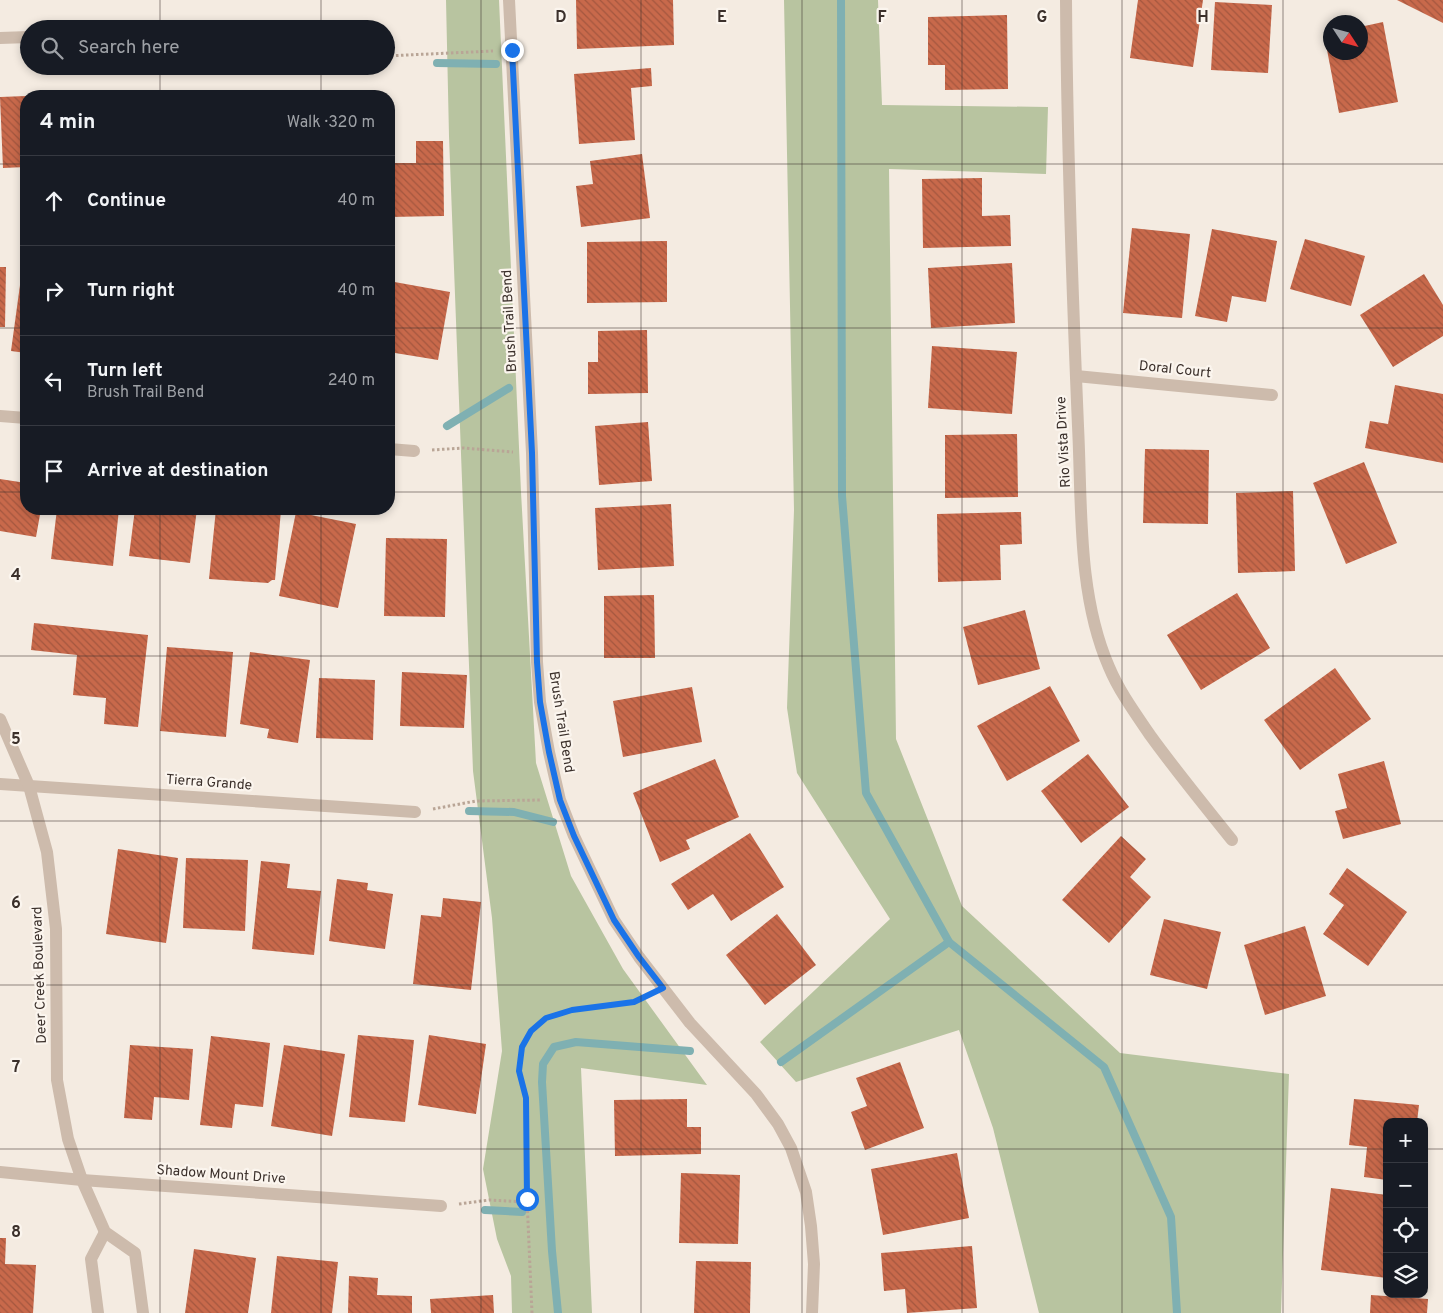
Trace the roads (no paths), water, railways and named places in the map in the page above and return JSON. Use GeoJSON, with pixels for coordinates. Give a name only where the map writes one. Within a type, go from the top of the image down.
{"type":"FeatureCollection","features":[{"type":"Feature","properties":{"kind":"street","name":"Brush Trail Bend"},"geometry":{"type":"LineString","coordinates":[[509,0],[532,453],[538,682],[549,752],[560,800],[574,836],[614,920],[639,957],[690,1023],[756,1094],[778,1124],[791,1148],[806,1192],[812,1226],[814,1264],[812,1313]]}},
{"type":"Feature","properties":{"kind":"street","name":"Rio Vista Drive"},"geometry":{"type":"LineString","coordinates":[[1066,0],[1076,376],[1085,575],[1096,634],[1109,668],[1127,702],[1176,771],[1232,840]]}},
{"type":"Feature","properties":{"kind":"street"},"geometry":{"type":"LineString","coordinates":[[0,38],[20,37]]}},
{"type":"Feature","properties":{"kind":"street","name":"Doral Court"},"geometry":{"type":"LineString","coordinates":[[1076,376],[1272,396]]}},
{"type":"Feature","properties":{"kind":"street"},"geometry":{"type":"LineString","coordinates":[[0,416],[20,418]]}},
{"type":"Feature","properties":{"kind":"street"},"geometry":{"type":"LineString","coordinates":[[395,449],[414,451]]}},
{"type":"Feature","properties":{"kind":"street","name":"Deer Creek Boulevard"},"geometry":{"type":"LineString","coordinates":[[0,719],[29,786],[47,852],[56,929],[58,1080],[68,1139],[82,1180],[105,1232]]}},
{"type":"Feature","properties":{"kind":"street","name":"Tierra Grande"},"geometry":{"type":"LineString","coordinates":[[0,784],[415,812]]}},
{"type":"Feature","properties":{"kind":"street","name":"Shadow Mount Drive"},"geometry":{"type":"LineString","coordinates":[[0,1172],[82,1180],[441,1206]]}},
{"type":"Feature","properties":{"kind":"street"},"geometry":{"type":"LineString","coordinates":[[98,1313],[91,1259],[105,1232],[134,1253],[142,1313]]}},
{"type":"Feature","properties":{"kind":"waterway"},"geometry":{"type":"LineString","coordinates":[[841,0],[842,496],[866,793],[949,942],[1104,1067],[1171,1217],[1177,1313]]}},
{"type":"Feature","properties":{"kind":"waterway"},"geometry":{"type":"LineString","coordinates":[[437,63],[496,64]]}},
{"type":"Feature","properties":{"kind":"waterway"},"geometry":{"type":"LineString","coordinates":[[447,426],[509,388]]}},
{"type":"Feature","properties":{"kind":"waterway"},"geometry":{"type":"LineString","coordinates":[[469,811],[514,812],[553,822]]}},
{"type":"Feature","properties":{"kind":"waterway"},"geometry":{"type":"LineString","coordinates":[[781,1062],[949,942]]}},
{"type":"Feature","properties":{"kind":"waterway"},"geometry":{"type":"LineString","coordinates":[[558,1313],[552,1251],[542,1082],[543,1064],[554,1047],[576,1042],[690,1051]]}},
{"type":"Feature","properties":{"kind":"waterway"},"geometry":{"type":"LineString","coordinates":[[485,1210],[522,1212]]}}]}
